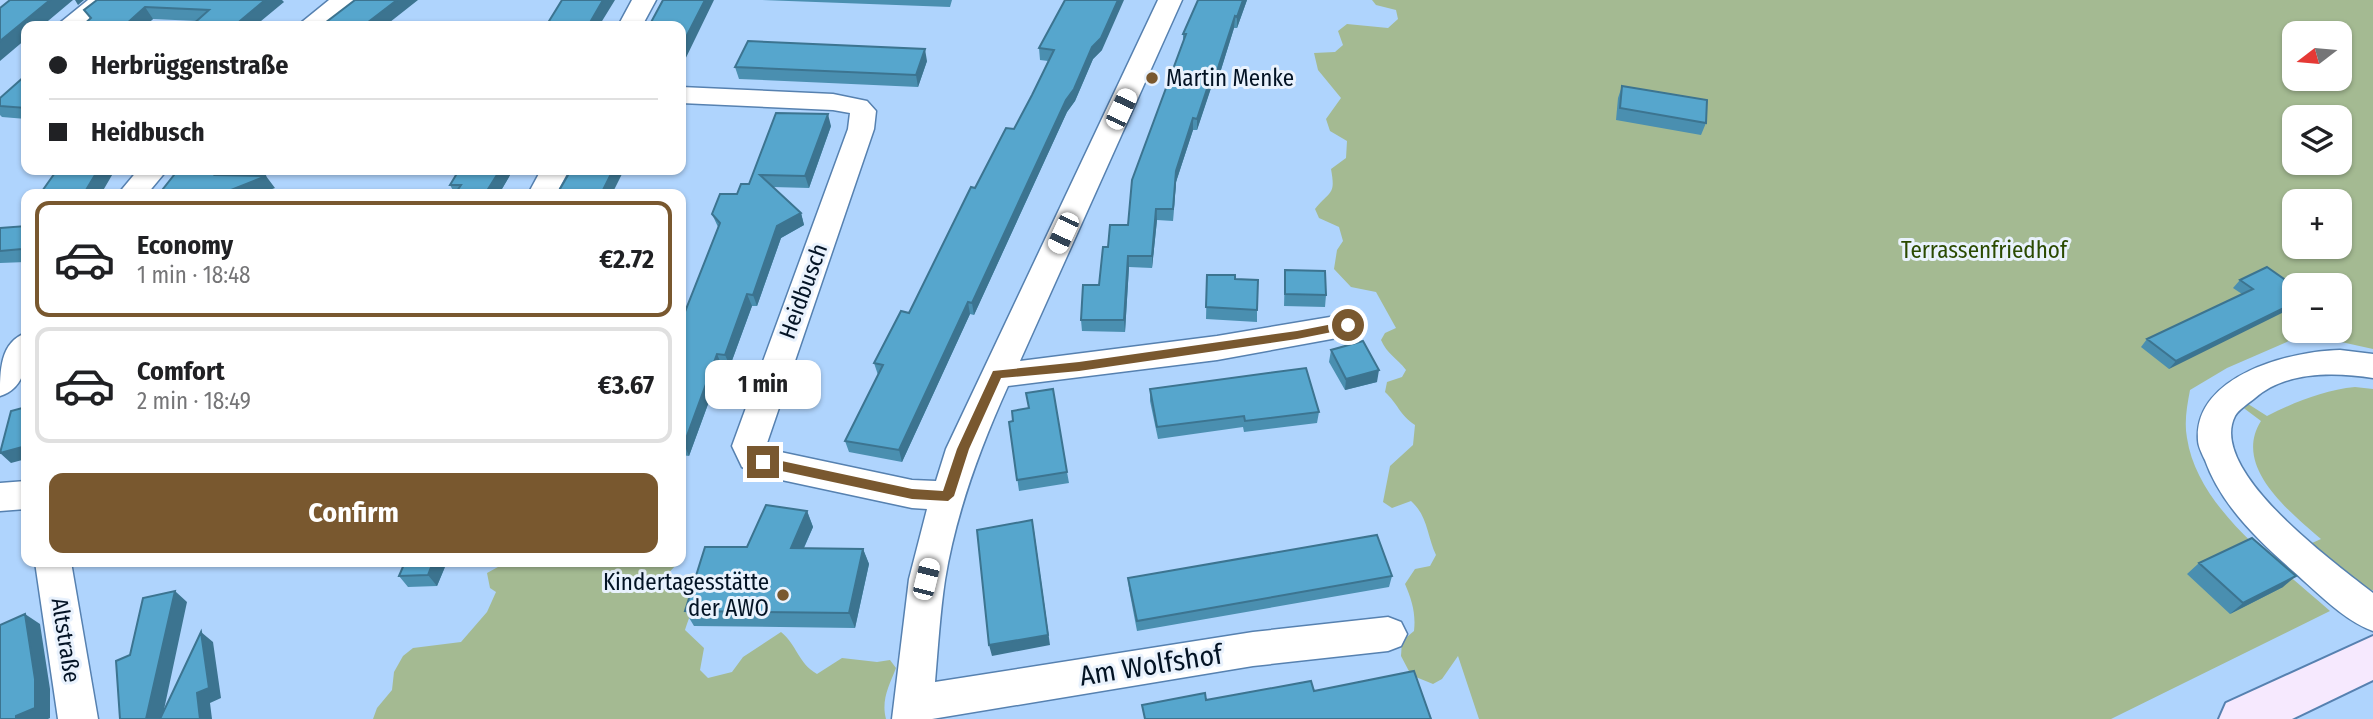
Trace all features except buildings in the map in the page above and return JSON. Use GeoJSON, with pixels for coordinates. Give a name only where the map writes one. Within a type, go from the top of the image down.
{"type":"FeatureCollection","features":[{"type":"Feature","properties":{"kind":"street"},"geometry":{"type":"LineString","coordinates":[[75,21],[104,0]]}},
{"type":"Feature","properties":{"kind":"street"},"geometry":{"type":"LineString","coordinates":[[316,21],[345,0]]}},
{"type":"Feature","properties":{"kind":"street"},"geometry":{"type":"LineString","coordinates":[[633,21],[644,0]]}},
{"type":"Feature","properties":{"kind":"street"},"geometry":{"type":"LineString","coordinates":[[913,711],[926,579],[963,449],[1170,0]]}},
{"type":"Feature","properties":{"kind":"street","name":"Heidbusch"},"geometry":{"type":"LineString","coordinates":[[686,95],[833,102],[858,107],[863,111],[861,129],[749,446],[754,457],[763,462],[912,494],[948,496]]}},
{"type":"Feature","properties":{"kind":"street"},"geometry":{"type":"LineString","coordinates":[[136,189],[149,175]]}},
{"type":"Feature","properties":{"kind":"street"},"geometry":{"type":"LineString","coordinates":[[997,374],[1079,366],[1297,335],[1348,325]]}},
{"type":"Feature","properties":{"kind":"street"},"geometry":{"type":"LineString","coordinates":[[0,384],[21,352]]}},
{"type":"Feature","properties":{"kind":"street"},"geometry":{"type":"LineString","coordinates":[[2373,366],[2322,361],[2297,365],[2269,375],[2233,394],[2221,408],[2216,420],[2215,434],[2224,469],[2264,524],[2373,615]]}},
{"type":"Feature","properties":{"kind":"street"},"geometry":{"type":"LineString","coordinates":[[0,497],[21,495]]}},
{"type":"Feature","properties":{"kind":"street","name":"Altstraße"},"geometry":{"type":"LineString","coordinates":[[54,567],[78,719]]}},
{"type":"Feature","properties":{"kind":"street","name":"Am Wolfshof"},"geometry":{"type":"LineString","coordinates":[[913,711],[1240,650],[1388,634]]}},
{"type":"Feature","properties":{"kind":"street"},"geometry":{"type":"LineString","coordinates":[[2243,719],[2373,657]]}},
{"type":"Feature","properties":{"kind":"green space","name":"Terrassenfriedhof"},"geometry":{"type":"Polygon","coordinates":[[[1372,0],[2373,0],[2373,349],[2346,343],[2352,343],[2352,273],[2282,273],[2282,343],[2284,343],[2227,368],[2190,390],[2186,414],[2187,438],[2194,464],[2207,489],[2224,512],[2265,555],[2330,611],[2111,719],[1479,719],[1458,656],[1442,679],[1433,684],[1411,675],[1401,656],[1402,641],[1414,631],[1413,607],[1405,584],[1415,569],[1430,566],[1436,555],[1421,513],[1411,501],[1392,508],[1383,502],[1390,466],[1413,445],[1415,425],[1385,392],[1387,382],[1402,377],[1406,370],[1381,340],[1385,333],[1396,328],[1376,292],[1351,287],[1334,269],[1337,250],[1343,241],[1339,227],[1319,218],[1315,209],[1332,189],[1331,169],[1346,158],[1347,141],[1330,131],[1326,119],[1341,98],[1318,70],[1314,53],[1335,52],[1343,45],[1338,31],[1347,24],[1388,28],[1398,19],[1396,10],[1376,5],[1372,0]]]}},
{"type":"Feature","properties":{"kind":"green space"},"geometry":{"type":"Polygon","coordinates":[[[2355,387],[2373,389],[2373,590],[2365,593],[2303,547],[2321,539],[2294,516],[2268,487],[2254,455],[2254,438],[2261,421],[2241,406],[2245,402],[2267,416],[2310,397],[2355,387]]]}},
{"type":"Feature","properties":{"kind":"green space"},"geometry":{"type":"Polygon","coordinates":[[[498,567],[674,567],[652,590],[682,587],[687,592],[692,607],[685,630],[704,648],[700,670],[708,678],[732,672],[743,657],[781,632],[806,665],[817,674],[842,658],[877,662],[890,660],[896,668],[885,699],[886,719],[373,719],[377,708],[392,690],[394,672],[403,656],[413,648],[461,642],[487,612],[496,592],[490,588],[487,573],[498,567]]]}},
{"type":"Feature","properties":{"kind":"place","name":"Martin Menke"},"geometry":{"type":"Point","coordinates":[1152,78]}},
{"type":"Feature","properties":{"kind":"place","name":"Kindertagesstätte der AWO"},"geometry":{"type":"Point","coordinates":[783,595]}},
{"type":"Feature","properties":{"kind":"route"},"geometry":{"type":"LineString","coordinates":[[763,462],[912,494],[948,496],[963,449],[997,374],[1079,366],[1297,335],[1348,325]]}}]}
